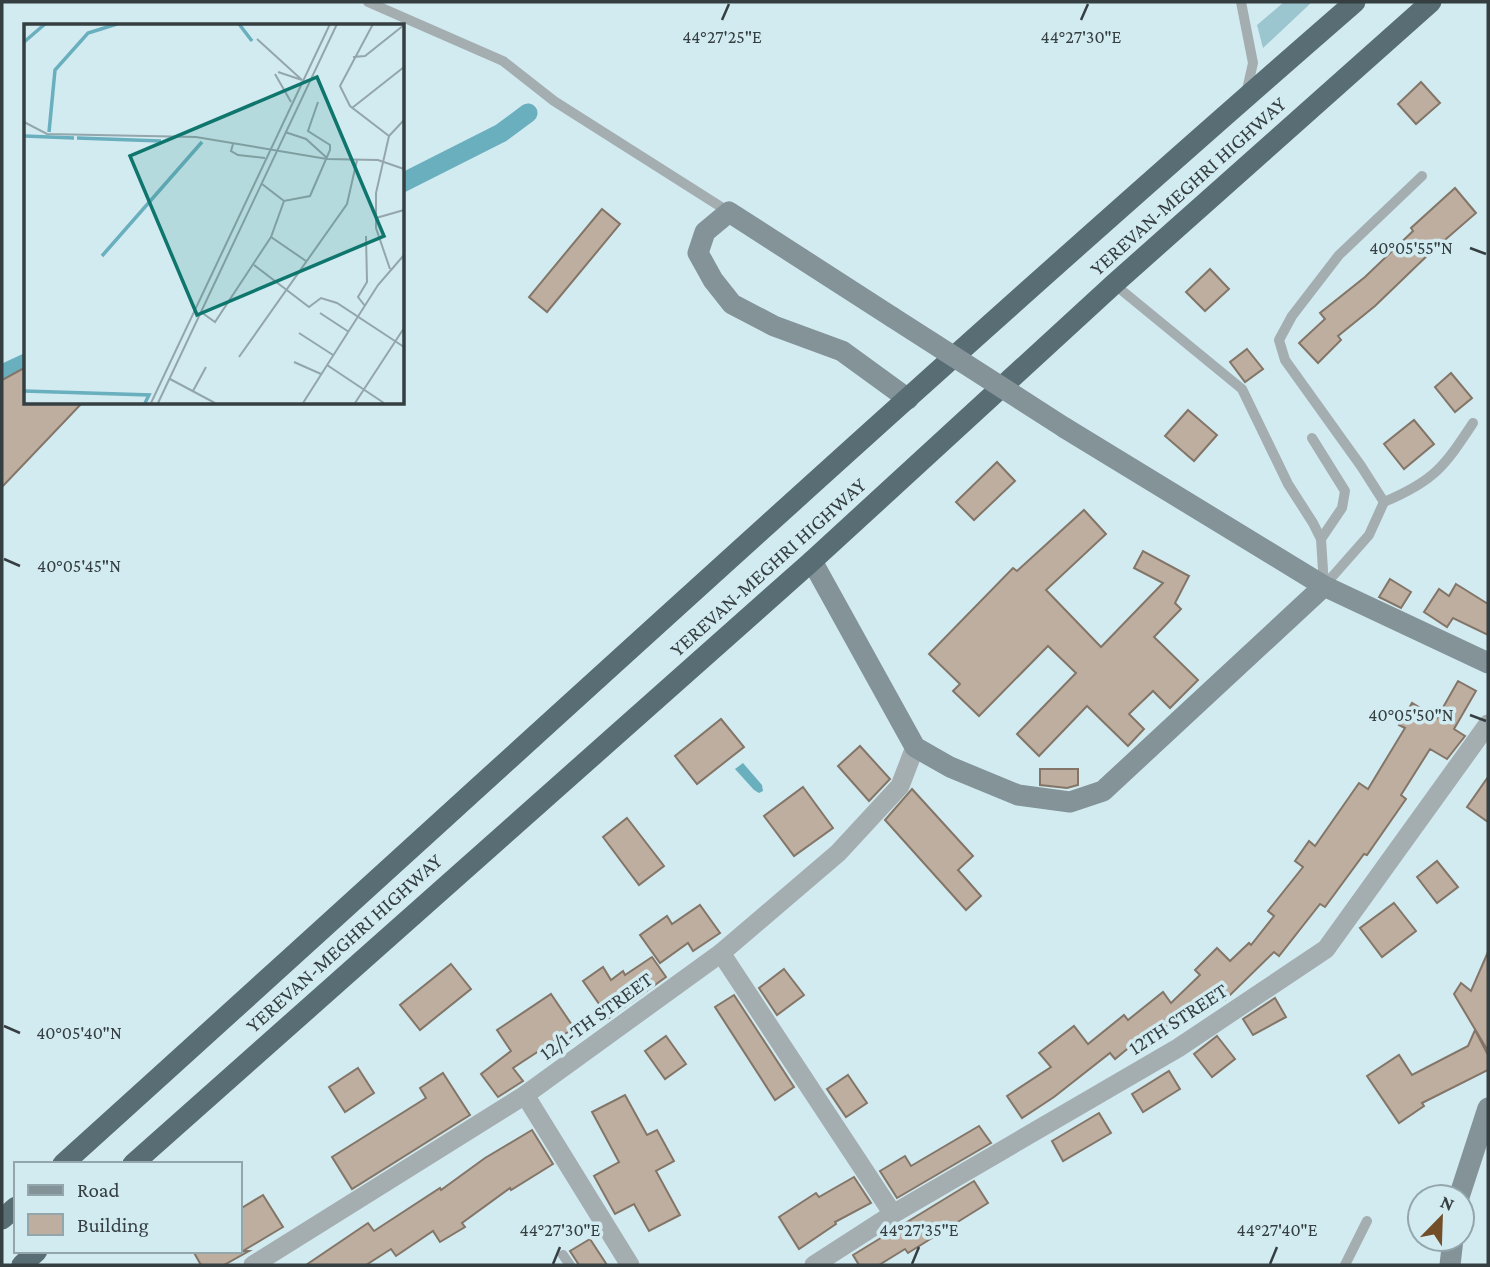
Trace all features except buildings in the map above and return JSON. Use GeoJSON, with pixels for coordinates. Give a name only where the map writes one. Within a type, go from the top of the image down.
{"type":"FeatureCollection","features":[{"type":"Feature","properties":{"kind":"highway","name":"YEREVAN-MEGHRI HIGHWAY"},"geometry":{"type":"LineString","coordinates":[[66,1162],[908,398],[1354,2]]}},
{"type":"Feature","properties":{"kind":"highway","name":"YEREVAN-MEGHRI HIGHWAY"},"geometry":{"type":"LineString","coordinates":[[135,1162],[812,561],[1114,284],[1431,2]]}},
{"type":"Feature","properties":{"kind":"street"},"geometry":{"type":"LineString","coordinates":[[908,398],[842,351],[774,326],[732,304],[713,280],[698,253],[705,232],[729,212],[1065,428],[1324,586],[1488,663]]}},
{"type":"Feature","properties":{"kind":"street"},"geometry":{"type":"LineString","coordinates":[[812,561],[915,747],[950,767],[1018,795],[1070,802],[1104,791],[1324,586]]}},
{"type":"Feature","properties":{"kind":"street","name":"12TH STREET"},"geometry":{"type":"LineString","coordinates":[[814,1265],[893,1214],[1178,1048],[1326,948],[1488,724]]}},
{"type":"Feature","properties":{"kind":"street","name":"12/1-TH STREET"},"geometry":{"type":"LineString","coordinates":[[253,1265],[525,1095],[721,953],[838,853],[900,786],[915,747]]}},
{"type":"Feature","properties":{"kind":"street"},"geometry":{"type":"LineString","coordinates":[[721,953],[893,1214]]}},
{"type":"Feature","properties":{"kind":"street"},"geometry":{"type":"LineString","coordinates":[[525,1095],[630,1265]]}},
{"type":"Feature","properties":{"kind":"street"},"geometry":{"type":"LineString","coordinates":[[1464,1183],[1487,1117]]}},
{"type":"Feature","properties":{"kind":"lane"},"geometry":{"type":"LineString","coordinates":[[368,2],[503,61],[554,101],[729,212]]}},
{"type":"Feature","properties":{"kind":"lane"},"geometry":{"type":"LineString","coordinates":[[1241,2],[1253,62],[1246,96]]}},
{"type":"Feature","properties":{"kind":"lane"},"geometry":{"type":"LineString","coordinates":[[1384,502],[1284,360],[1279,340],[1292,316],[1339,255],[1422,176]]}},
{"type":"Feature","properties":{"kind":"lane"},"geometry":{"type":"LineString","coordinates":[[1114,284],[1242,389],[1288,484],[1321,539],[1324,586]]}},
{"type":"Feature","properties":{"kind":"lane"},"geometry":{"type":"LineString","coordinates":[[1324,586],[1369,536],[1384,502],[1406,493],[1432,477],[1448,461],[1473,423]]}},
{"type":"Feature","properties":{"kind":"lane"},"geometry":{"type":"LineString","coordinates":[[1312,438],[1345,491],[1342,508],[1321,539]]}},
{"type":"Feature","properties":{"kind":"lane"},"geometry":{"type":"LineString","coordinates":[[1345,1265],[1367,1221]]}},
{"type":"Feature","properties":{"kind":"lane"},"geometry":{"type":"LineString","coordinates":[[563,1255],[569,1265]]}},
{"type":"Feature","properties":{"kind":"shaded area"},"geometry":{"type":"Polygon","coordinates":[[[1284,2],[1312,2],[1263,48],[1257,25],[1284,2]]]}},
{"type":"Feature","properties":{"kind":"shaded area"},"geometry":{"type":"Polygon","coordinates":[[[743,763],[762,785],[763,791],[759,793],[754,790],[735,769],[743,763]]]}},
{"type":"Feature","properties":{"kind":"waterway"},"geometry":{"type":"LineString","coordinates":[[404,182],[501,133],[528,113]]}},
{"type":"Feature","properties":{"kind":"waterway"},"geometry":{"type":"LineString","coordinates":[[2,374],[24,364]]}}]}
